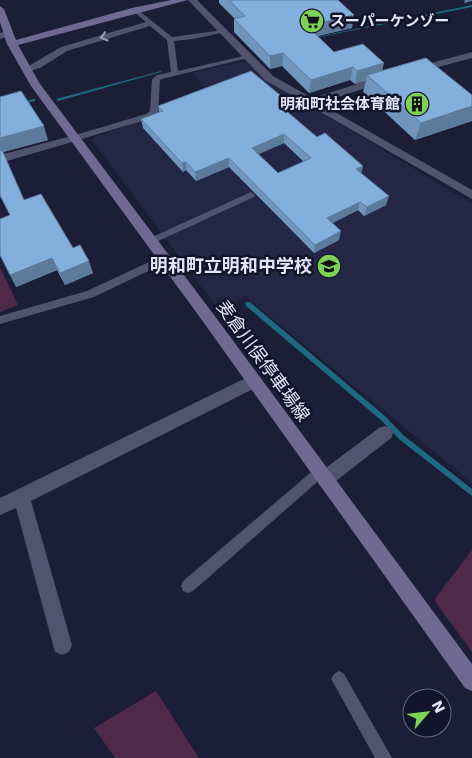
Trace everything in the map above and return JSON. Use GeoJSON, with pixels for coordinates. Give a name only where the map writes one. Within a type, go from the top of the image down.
{"type":"FeatureCollection","features":[{"type":"Feature","properties":{"kind":"main road"},"geometry":{"type":"LineString","coordinates":[[7,38],[135,10],[166,1],[184,0]]}},
{"type":"Feature","properties":{"kind":"main road","name":"麦倉川俣停車場線"},"geometry":{"type":"LineString","coordinates":[[0,9],[7,38],[26,70],[472,681]]}},
{"type":"Feature","properties":{"kind":"street"},"geometry":{"type":"LineString","coordinates":[[192,0],[269,78],[472,195]]}},
{"type":"Feature","properties":{"kind":"street"},"geometry":{"type":"LineString","coordinates":[[408,72],[472,55]]}},
{"type":"Feature","properties":{"kind":"street"},"geometry":{"type":"LineString","coordinates":[[313,102],[320,98],[391,77]]}},
{"type":"Feature","properties":{"kind":"street"},"geometry":{"type":"LineString","coordinates":[[0,159],[75,138]]}},
{"type":"Feature","properties":{"kind":"street"},"geometry":{"type":"LineString","coordinates":[[0,507],[254,381]]}},
{"type":"Feature","properties":{"kind":"street"},"geometry":{"type":"LineString","coordinates":[[323,476],[385,433]]}},
{"type":"Feature","properties":{"kind":"street"},"geometry":{"type":"LineString","coordinates":[[20,497],[62,645]]}},
{"type":"Feature","properties":{"kind":"lane"},"geometry":{"type":"LineString","coordinates":[[135,10],[170,39],[175,73]]}},
{"type":"Feature","properties":{"kind":"lane"},"geometry":{"type":"LineString","coordinates":[[26,70],[37,66],[64,49],[151,23]]}},
{"type":"Feature","properties":{"kind":"lane"},"geometry":{"type":"LineString","coordinates":[[170,39],[193,37],[221,31]]}},
{"type":"Feature","properties":{"kind":"lane"},"geometry":{"type":"LineString","coordinates":[[75,138],[149,116],[154,112],[156,78],[248,57]]}},
{"type":"Feature","properties":{"kind":"lane"},"geometry":{"type":"LineString","coordinates":[[151,241],[251,195]]}},
{"type":"Feature","properties":{"kind":"lane"},"geometry":{"type":"LineString","coordinates":[[0,320],[90,294],[164,259]]}},
{"type":"Feature","properties":{"kind":"lane"},"geometry":{"type":"LineString","coordinates":[[188,586],[323,476]]}},
{"type":"Feature","properties":{"kind":"lane"},"geometry":{"type":"LineString","coordinates":[[339,679],[384,758]]}},
{"type":"Feature","properties":{"kind":"shaded area"},"geometry":{"type":"Polygon","coordinates":[[[472,5],[472,7],[253,50],[472,5]]]}},
{"type":"Feature","properties":{"kind":"shaded area","name":"明和町立明和中学校"},"geometry":{"type":"Polygon","coordinates":[[[246,61],[266,79],[472,204],[472,483],[245,296],[221,313],[92,140],[94,137],[155,116],[158,111],[207,91],[192,73],[246,61]]]}},
{"type":"Feature","properties":{"kind":"shaded area"},"geometry":{"type":"Polygon","coordinates":[[[161,71],[58,101],[56,99],[161,71]]]}},
{"type":"Feature","properties":{"kind":"shaded area"},"geometry":{"type":"Polygon","coordinates":[[[0,267],[18,305],[0,312],[0,267]]]}},
{"type":"Feature","properties":{"kind":"shaded area"},"geometry":{"type":"Polygon","coordinates":[[[472,550],[472,652],[434,600],[472,550]]]}},
{"type":"Feature","properties":{"kind":"shaded area"},"geometry":{"type":"Polygon","coordinates":[[[156,691],[199,758],[115,758],[94,728],[156,691]]]}},
{"type":"Feature","properties":{"kind":"building"},"geometry":{"type":"Polygon","coordinates":[[[229,0],[338,0],[354,15],[307,26],[334,52],[363,44],[384,63],[357,71],[353,67],[311,80],[283,53],[270,56],[234,19],[245,16],[229,0]]]}},
{"type":"Feature","properties":{"kind":"building"},"geometry":{"type":"Polygon","coordinates":[[[426,58],[472,95],[472,106],[421,123],[367,75],[426,58]]]}},
{"type":"Feature","properties":{"kind":"building"},"geometry":{"type":"Polygon","coordinates":[[[251,71],[286,100],[278,104],[317,137],[325,133],[363,166],[356,169],[389,196],[367,207],[360,202],[327,218],[341,231],[315,245],[229,158],[195,172],[186,162],[182,163],[141,119],[163,111],[158,106],[251,71]],[[284,134],[252,148],[278,173],[311,158],[284,134]]]}},
{"type":"Feature","properties":{"kind":"building"},"geometry":{"type":"Polygon","coordinates":[[[21,91],[44,126],[0,138],[0,97],[21,91]]]}},
{"type":"Feature","properties":{"kind":"building"},"geometry":{"type":"Polygon","coordinates":[[[0,150],[2,150],[24,200],[41,194],[73,248],[80,245],[89,261],[60,273],[52,258],[10,275],[0,255],[0,219],[10,215],[0,195],[0,150]]]}},
{"type":"Feature","properties":{"kind":"waterway"},"geometry":{"type":"LineString","coordinates":[[20,104],[33,100]]}},
{"type":"Feature","properties":{"kind":"waterway"},"geometry":{"type":"LineString","coordinates":[[248,304],[384,419],[401,437],[472,493]]}},
{"type":"Feature","properties":{"kind":"place","name":"スーパーケンゾー"},"geometry":{"type":"Point","coordinates":[312,21]}},
{"type":"Feature","properties":{"kind":"place","name":"明和町社会体育館"},"geometry":{"type":"Point","coordinates":[417,104]}},
{"type":"Feature","properties":{"kind":"place","name":"明和町立明和中学校"},"geometry":{"type":"Point","coordinates":[329,266]}}]}
